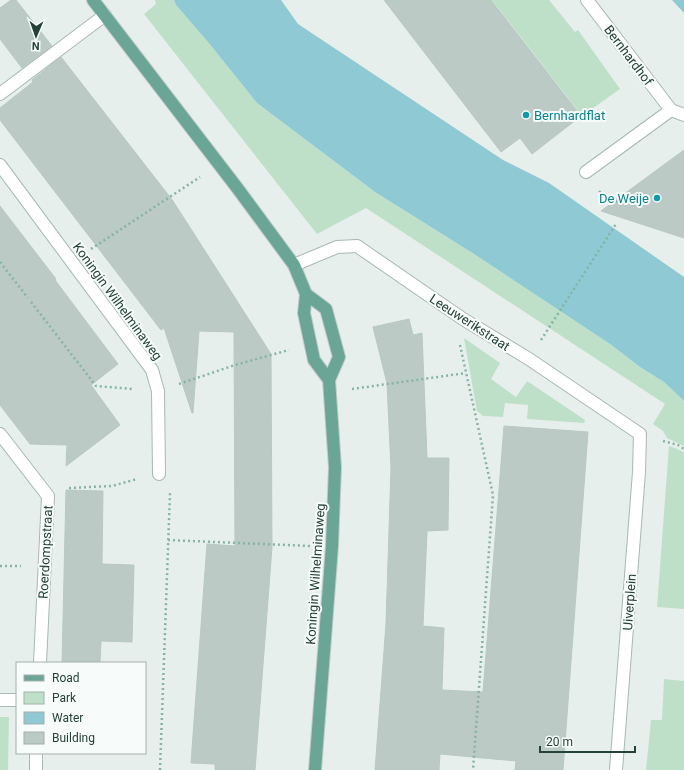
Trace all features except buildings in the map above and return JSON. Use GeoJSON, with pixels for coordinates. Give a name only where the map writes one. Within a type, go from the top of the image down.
{"type":"FeatureCollection","features":[{"type":"Feature","properties":{"kind":"main road"},"geometry":{"type":"LineString","coordinates":[[94,0],[294,265],[306,294],[304,313],[314,360],[329,380]]}},
{"type":"Feature","properties":{"kind":"main road","name":"Koningin Wilhelminaweg"},"geometry":{"type":"LineString","coordinates":[[306,294],[326,309],[339,357],[329,380],[335,467],[332,546],[316,770]]}},
{"type":"Feature","properties":{"kind":"street","name":"Bernhardhof"},"geometry":{"type":"LineString","coordinates":[[587,0],[671,110]]}},
{"type":"Feature","properties":{"kind":"street"},"geometry":{"type":"LineString","coordinates":[[0,94],[106,15]]}},
{"type":"Feature","properties":{"kind":"street"},"geometry":{"type":"LineString","coordinates":[[586,172],[671,110],[684,115]]}},
{"type":"Feature","properties":{"kind":"street","name":"Koningin Wilhelminaweg"},"geometry":{"type":"LineString","coordinates":[[0,165],[152,370],[158,391],[159,474]]}},
{"type":"Feature","properties":{"kind":"street","name":"Leeuwerikstraat"},"geometry":{"type":"LineString","coordinates":[[294,265],[337,246],[357,246],[463,319],[529,359],[640,434]]}},
{"type":"Feature","properties":{"kind":"street","name":"Roerdompstraat"},"geometry":{"type":"LineString","coordinates":[[0,434],[48,496],[40,662]]}},
{"type":"Feature","properties":{"kind":"street","name":"Uiverplein"},"geometry":{"type":"LineString","coordinates":[[616,770],[639,472],[640,434]]}},
{"type":"Feature","properties":{"kind":"street"},"geometry":{"type":"LineString","coordinates":[[0,700],[16,700]]}},
{"type":"Feature","properties":{"kind":"street"},"geometry":{"type":"LineString","coordinates":[[36,754],[36,770]]}},
{"type":"Feature","properties":{"kind":"path"},"geometry":{"type":"LineString","coordinates":[[72,262],[219,164]]}},
{"type":"Feature","properties":{"kind":"path"},"geometry":{"type":"LineString","coordinates":[[529,359],[616,224]]}},
{"type":"Feature","properties":{"kind":"path"},"geometry":{"type":"LineString","coordinates":[[0,262],[28,298]]}},
{"type":"Feature","properties":{"kind":"path"},"geometry":{"type":"LineString","coordinates":[[463,319],[460,345],[493,495],[473,770]]}},
{"type":"Feature","properties":{"kind":"path"},"geometry":{"type":"LineString","coordinates":[[329,393],[466,373]]}},
{"type":"Feature","properties":{"kind":"path"},"geometry":{"type":"LineString","coordinates":[[48,496],[58,488],[112,486],[159,474],[170,482],[160,770]]}},
{"type":"Feature","properties":{"kind":"path"},"geometry":{"type":"LineString","coordinates":[[168,540],[332,546]]}},
{"type":"Feature","properties":{"kind":"green space"},"geometry":{"type":"Polygon","coordinates":[[[155,0],[174,0],[176,5],[257,103],[375,192],[474,254],[610,344],[640,367],[664,382],[684,401],[684,446],[667,438],[663,431],[653,424],[665,404],[366,208],[317,234],[144,14],[156,4],[155,0]]]}},
{"type":"Feature","properties":{"kind":"green space"},"geometry":{"type":"Polygon","coordinates":[[[492,0],[549,0],[575,32],[578,30],[620,89],[582,116],[492,0]]]}},
{"type":"Feature","properties":{"kind":"green space"},"geometry":{"type":"Polygon","coordinates":[[[464,338],[500,363],[491,379],[516,397],[527,381],[585,420],[584,423],[527,419],[528,405],[505,403],[503,417],[483,416],[477,411],[464,338]]]}},
{"type":"Feature","properties":{"kind":"green space"},"geometry":{"type":"Polygon","coordinates":[[[669,446],[684,452],[684,609],[657,607],[669,446]]]}},
{"type":"Feature","properties":{"kind":"green space"},"geometry":{"type":"Polygon","coordinates":[[[664,679],[684,681],[684,770],[646,770],[651,720],[662,720],[664,679]]]}},
{"type":"Feature","properties":{"kind":"green space"},"geometry":{"type":"Polygon","coordinates":[[[0,717],[9,717],[8,770],[0,770],[0,717]]]}},
{"type":"Feature","properties":{"kind":"water"},"geometry":{"type":"Polygon","coordinates":[[[174,0],[281,0],[298,24],[503,160],[549,183],[684,277],[684,401],[664,382],[640,367],[610,344],[474,254],[375,192],[257,103],[176,5],[174,0]]]}},
{"type":"Feature","properties":{"kind":"water"},"geometry":{"type":"Polygon","coordinates":[[[672,0],[684,0],[684,13],[672,0]]]}},
{"type":"Feature","properties":{"kind":"place","name":"Bernhardflat"},"geometry":{"type":"Point","coordinates":[526,115]}},
{"type":"Feature","properties":{"kind":"place","name":"De Weije"},"geometry":{"type":"Point","coordinates":[657,198]}}]}
